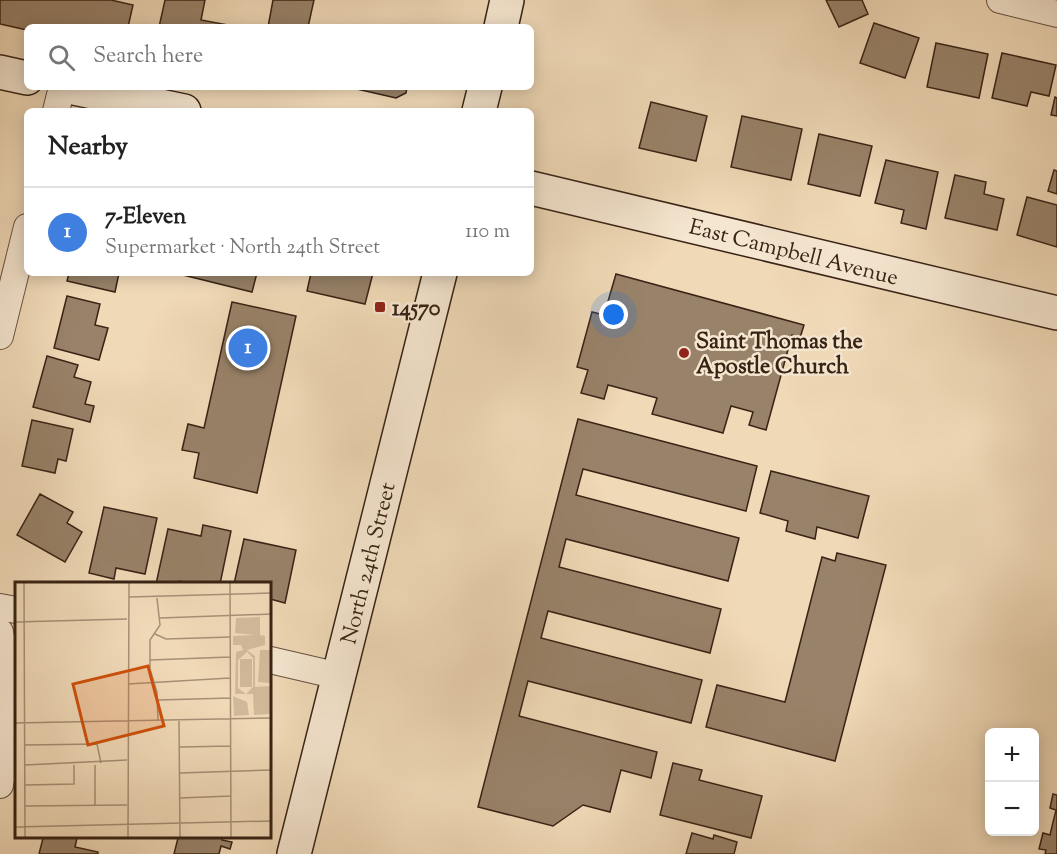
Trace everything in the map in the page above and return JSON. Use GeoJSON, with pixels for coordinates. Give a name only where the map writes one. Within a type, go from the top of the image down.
{"type":"FeatureCollection","features":[{"type":"Feature","properties":{"kind":"street"},"geometry":{"type":"LineString","coordinates":[[502,24],[507,0]]}},
{"type":"Feature","properties":{"kind":"street"},"geometry":{"type":"LineString","coordinates":[[1000,0],[1057,14]]}},
{"type":"Feature","properties":{"kind":"street"},"geometry":{"type":"LineString","coordinates":[[0,72],[24,77]]}},
{"type":"Feature","properties":{"kind":"street"},"geometry":{"type":"LineString","coordinates":[[57,108],[61,90]]}},
{"type":"Feature","properties":{"kind":"street"},"geometry":{"type":"LineString","coordinates":[[83,90],[170,108]]}},
{"type":"Feature","properties":{"kind":"street"},"geometry":{"type":"LineString","coordinates":[[480,108],[485,90]]}},
{"type":"Feature","properties":{"kind":"street","name":"East Campbell Avenue"},"geometry":{"type":"LineString","coordinates":[[534,189],[1057,313]]}},
{"type":"Feature","properties":{"kind":"street"},"geometry":{"type":"LineString","coordinates":[[0,336],[24,239]]}},
{"type":"Feature","properties":{"kind":"street","name":"North 24th Street"},"geometry":{"type":"LineString","coordinates":[[294,854],[439,276]]}},
{"type":"Feature","properties":{"kind":"street"},"geometry":{"type":"LineString","coordinates":[[0,607],[15,610]]}},
{"type":"Feature","properties":{"kind":"street"},"geometry":{"type":"LineString","coordinates":[[0,632],[8,718],[7,743],[0,785]]}},
{"type":"Feature","properties":{"kind":"street"},"geometry":{"type":"LineString","coordinates":[[272,660],[339,676]]}},
{"type":"Feature","properties":{"kind":"building"},"geometry":{"type":"Polygon","coordinates":[[[0,0],[111,0],[133,5],[129,24],[24,24],[24,29],[0,24],[0,0]]]}},
{"type":"Feature","properties":{"kind":"building"},"geometry":{"type":"Polygon","coordinates":[[[165,0],[205,0],[201,20],[223,24],[160,24],[165,0]]]}},
{"type":"Feature","properties":{"kind":"building"},"geometry":{"type":"Polygon","coordinates":[[[273,0],[314,0],[309,24],[269,24],[273,0]]]}},
{"type":"Feature","properties":{"kind":"building"},"geometry":{"type":"Polygon","coordinates":[[[826,0],[862,0],[868,14],[839,27],[826,0]]]}},
{"type":"Feature","properties":{"kind":"building"},"geometry":{"type":"Polygon","coordinates":[[[874,23],[919,38],[905,78],[860,63],[874,23]]]}},
{"type":"Feature","properties":{"kind":"building"},"geometry":{"type":"Polygon","coordinates":[[[936,43],[988,54],[979,98],[927,87],[936,43]]]}},
{"type":"Feature","properties":{"kind":"building"},"geometry":{"type":"Polygon","coordinates":[[[1002,53],[1056,65],[1049,96],[1031,92],[1027,106],[992,98],[1002,53]]]}},
{"type":"Feature","properties":{"kind":"building"},"geometry":{"type":"Polygon","coordinates":[[[361,90],[406,90],[406,93],[396,98],[361,90]]]}},
{"type":"Feature","properties":{"kind":"building"},"geometry":{"type":"Polygon","coordinates":[[[1055,97],[1057,98],[1057,116],[1051,115],[1055,97]]]}},
{"type":"Feature","properties":{"kind":"building"},"geometry":{"type":"Polygon","coordinates":[[[651,102],[707,116],[696,161],[639,148],[651,102]]]}},
{"type":"Feature","properties":{"kind":"building"},"geometry":{"type":"Polygon","coordinates":[[[742,116],[802,129],[791,180],[731,167],[742,116]]]}},
{"type":"Feature","properties":{"kind":"building"},"geometry":{"type":"Polygon","coordinates":[[[819,134],[872,146],[860,196],[808,184],[819,134]]]}},
{"type":"Feature","properties":{"kind":"building"},"geometry":{"type":"Polygon","coordinates":[[[886,160],[938,172],[926,229],[901,223],[904,210],[875,203],[886,160]]]}},
{"type":"Feature","properties":{"kind":"building"},"geometry":{"type":"Polygon","coordinates":[[[1054,170],[1057,171],[1057,194],[1048,191],[1054,170]]]}},
{"type":"Feature","properties":{"kind":"building"},"geometry":{"type":"Polygon","coordinates":[[[955,175],[986,182],[984,194],[1004,199],[997,230],[945,218],[955,175]]]}},
{"type":"Feature","properties":{"kind":"building"},"geometry":{"type":"Polygon","coordinates":[[[1027,197],[1057,205],[1057,247],[1017,235],[1027,197]]]}},
{"type":"Feature","properties":{"kind":"building","name":"Saint Thomas the Apostle Church"},"geometry":{"type":"Polygon","coordinates":[[[616,274],[804,325],[800,338],[792,335],[766,430],[749,425],[753,412],[731,406],[723,433],[652,414],[657,398],[608,385],[604,399],[581,393],[588,370],[577,367],[592,312],[604,315],[616,274]]]}},
{"type":"Feature","properties":{"kind":"building"},"geometry":{"type":"Polygon","coordinates":[[[68,276],[118,276],[115,292],[67,281],[68,276]]]}},
{"type":"Feature","properties":{"kind":"building"},"geometry":{"type":"Polygon","coordinates":[[[187,276],[256,276],[252,292],[187,276]]]}},
{"type":"Feature","properties":{"kind":"building"},"geometry":{"type":"Polygon","coordinates":[[[310,276],[372,276],[365,304],[307,291],[310,276]]]}},
{"type":"Feature","properties":{"kind":"building"},"geometry":{"type":"Polygon","coordinates":[[[67,296],[100,304],[95,325],[108,328],[99,360],[54,348],[67,296]]]}},
{"type":"Feature","properties":{"kind":"building"},"geometry":{"type":"Polygon","coordinates":[[[232,302],[296,316],[257,493],[194,478],[199,453],[182,450],[188,424],[204,428],[232,302]]]}},
{"type":"Feature","properties":{"kind":"building"},"geometry":{"type":"Polygon","coordinates":[[[47,356],[78,365],[74,377],[91,382],[85,404],[94,406],[90,422],[33,407],[47,356]]]}},
{"type":"Feature","properties":{"kind":"building"},"geometry":{"type":"Polygon","coordinates":[[[578,419],[757,466],[746,511],[583,469],[576,495],[739,538],[728,581],[566,539],[559,567],[721,609],[710,653],[548,611],[541,638],[702,680],[691,723],[528,681],[519,716],[657,752],[651,778],[621,770],[610,812],[583,805],[553,826],[478,807],[578,419]]]}},
{"type":"Feature","properties":{"kind":"building"},"geometry":{"type":"Polygon","coordinates":[[[32,420],[73,429],[66,461],[58,459],[55,473],[22,466],[32,420]]]}},
{"type":"Feature","properties":{"kind":"building"},"geometry":{"type":"Polygon","coordinates":[[[771,471],[869,496],[858,538],[817,527],[815,539],[786,531],[788,521],[760,513],[771,471]]]}},
{"type":"Feature","properties":{"kind":"building"},"geometry":{"type":"Polygon","coordinates":[[[40,494],[73,512],[67,523],[82,532],[65,562],[17,535],[40,494]]]}},
{"type":"Feature","properties":{"kind":"building"},"geometry":{"type":"Polygon","coordinates":[[[104,507],[157,518],[145,574],[116,568],[114,579],[89,573],[104,507]]]}},
{"type":"Feature","properties":{"kind":"building"},"geometry":{"type":"Polygon","coordinates":[[[203,525],[231,531],[220,582],[156,582],[168,529],[201,536],[203,525]]]}},
{"type":"Feature","properties":{"kind":"building"},"geometry":{"type":"Polygon","coordinates":[[[244,539],[296,550],[285,603],[272,600],[272,582],[234,582],[244,539]]]}},
{"type":"Feature","properties":{"kind":"building"},"geometry":{"type":"Polygon","coordinates":[[[837,553],[886,565],[835,761],[706,727],[717,685],[785,702],[822,557],[835,561],[837,553]]]}},
{"type":"Feature","properties":{"kind":"building"},"geometry":{"type":"Polygon","coordinates":[[[673,763],[702,770],[699,780],[762,796],[751,838],[660,815],[673,763]]]}},
{"type":"Feature","properties":{"kind":"building"},"geometry":{"type":"Polygon","coordinates":[[[1053,794],[1057,795],[1057,854],[1045,854],[1046,850],[1039,849],[1043,833],[1050,835],[1056,810],[1050,808],[1053,794]]]}},
{"type":"Feature","properties":{"kind":"building"},"geometry":{"type":"Polygon","coordinates":[[[692,833],[713,839],[714,835],[737,842],[734,854],[686,854],[692,833]]]}},
{"type":"Feature","properties":{"kind":"building"},"geometry":{"type":"Polygon","coordinates":[[[43,839],[77,839],[75,847],[98,852],[98,854],[39,854],[43,839]]]}},
{"type":"Feature","properties":{"kind":"building"},"geometry":{"type":"Polygon","coordinates":[[[178,839],[222,839],[232,842],[230,849],[221,846],[219,854],[174,854],[178,839]]]}},
{"type":"Feature","properties":{"kind":"place","name":"14570"},"geometry":{"type":"Point","coordinates":[380,307]}},
{"type":"Feature","properties":{"kind":"place","name":"7-Eleven"},"geometry":{"type":"Point","coordinates":[248,348]}},
{"type":"Feature","properties":{"kind":"place","name":"Saint Thomas the Apostle Church"},"geometry":{"type":"Point","coordinates":[684,353]}}]}
